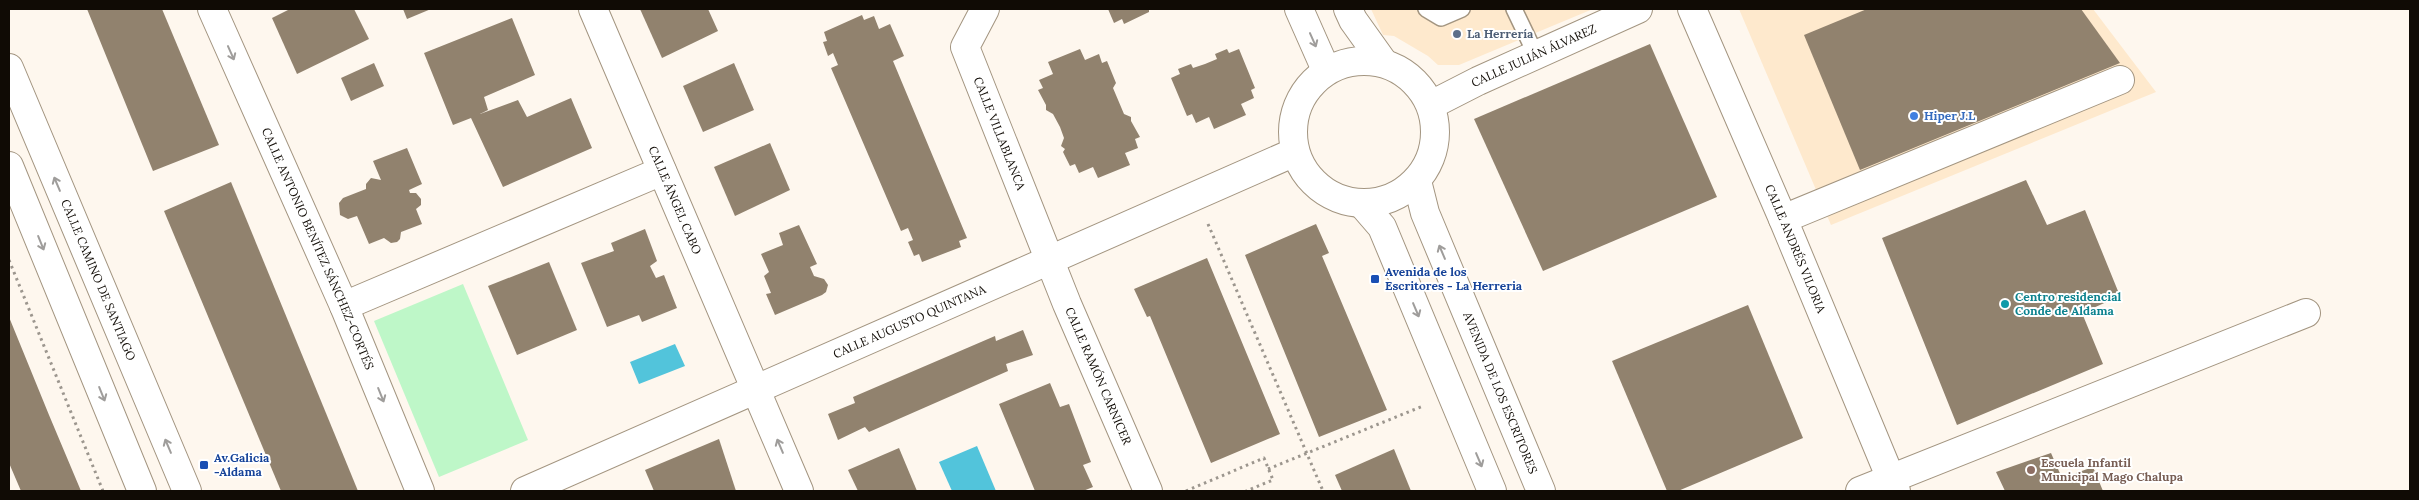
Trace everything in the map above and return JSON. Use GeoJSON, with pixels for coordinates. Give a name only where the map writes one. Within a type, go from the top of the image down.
{"type":"FeatureCollection","features":[{"type":"Feature","properties":{"kind":"street","name":"CALLE ANTONIO BENÍTEZ SÁNCHEZ-CORTÉS"},"geometry":{"type":"LineString","coordinates":[[212,9],[344,306],[420,491]]}},
{"type":"Feature","properties":{"kind":"street","name":"CALLE ÁNGEL CABO"},"geometry":{"type":"LineString","coordinates":[[593,9],[799,491]]}},
{"type":"Feature","properties":{"kind":"street","name":"CALLE VILLABLANCA"},"geometry":{"type":"LineString","coordinates":[[985,9],[965,47],[1049,260]]}},
{"type":"Feature","properties":{"kind":"street"},"geometry":{"type":"LineString","coordinates":[[1299,9],[1326,70]]}},
{"type":"Feature","properties":{"kind":"street"},"geometry":{"type":"LineString","coordinates":[[1348,9],[1353,20],[1383,62]]}},
{"type":"Feature","properties":{"kind":"street","name":"CALLE JULIÁN ÁLVAREZ"},"geometry":{"type":"LineString","coordinates":[[1431,105],[1638,9]]}},
{"type":"Feature","properties":{"kind":"street","name":"CALLE ANDRÉS VILORIA"},"geometry":{"type":"LineString","coordinates":[[1692,9],[1783,219],[1894,485]]}},
{"type":"Feature","properties":{"kind":"street"},"geometry":{"type":"LineString","coordinates":[[1354,60],[1383,62],[1412,78],[1431,105],[1436,131],[1432,158],[1417,182],[1392,199],[1363,205],[1333,198],[1309,179],[1295,152],[1292,129],[1297,106],[1309,86],[1326,70],[1354,60]]}},
{"type":"Feature","properties":{"kind":"street","name":"CALLE CAMINO DE SANTIAGO"},"geometry":{"type":"LineString","coordinates":[[9,68],[187,491]]}},
{"type":"Feature","properties":{"kind":"street"},"geometry":{"type":"LineString","coordinates":[[1783,219],[2120,80]]}},
{"type":"Feature","properties":{"kind":"street","name":"CALLE AUGUSTO QUINTANA"},"geometry":{"type":"LineString","coordinates":[[525,491],[756,391],[1295,152]]}},
{"type":"Feature","properties":{"kind":"street"},"geometry":{"type":"LineString","coordinates":[[344,306],[662,171]]}},
{"type":"Feature","properties":{"kind":"street"},"geometry":{"type":"LineString","coordinates":[[10,173],[142,491]]}},
{"type":"Feature","properties":{"kind":"street","name":"AVENIDA DE LOS ESCRITORES"},"geometry":{"type":"LineString","coordinates":[[1417,182],[1425,213],[1541,491]]}},
{"type":"Feature","properties":{"kind":"street"},"geometry":{"type":"LineString","coordinates":[[1363,205],[1382,227],[1492,491]]}},
{"type":"Feature","properties":{"kind":"street","name":"CALLE RAMÓN CARNICER"},"geometry":{"type":"LineString","coordinates":[[1049,260],[1148,491]]}},
{"type":"Feature","properties":{"kind":"street"},"geometry":{"type":"LineString","coordinates":[[1860,491],[1894,485],[2306,313]]}},
{"type":"Feature","properties":{"kind":"lane"},"geometry":{"type":"LineString","coordinates":[[1426,9],[1441,18],[1462,9]]}},
{"type":"Feature","properties":{"kind":"lane"},"geometry":{"type":"LineString","coordinates":[[1514,9],[1536,55]]}},
{"type":"Feature","properties":{"kind":"path"},"geometry":{"type":"LineString","coordinates":[[1208,224],[1323,491]]}},
{"type":"Feature","properties":{"kind":"path"},"geometry":{"type":"LineString","coordinates":[[9,260],[104,491]]}},
{"type":"Feature","properties":{"kind":"path"},"geometry":{"type":"LineString","coordinates":[[1268,469],[1430,403]]}},
{"type":"Feature","properties":{"kind":"path"},"geometry":{"type":"LineString","coordinates":[[1186,491],[1264,458],[1274,480],[1246,491]]}},
{"type":"Feature","properties":{"kind":"shaded area","name":"La Herrería"},"geometry":{"type":"Polygon","coordinates":[[[1371,9],[1593,9],[1459,65],[1438,65],[1428,56],[1394,36],[1383,35],[1371,9]]]}},
{"type":"Feature","properties":{"kind":"shaded area"},"geometry":{"type":"Polygon","coordinates":[[[1739,9],[2093,9],[2156,92],[1831,225],[1739,9]]]}},
{"type":"Feature","properties":{"kind":"green space"},"geometry":{"type":"Polygon","coordinates":[[[463,284],[528,440],[439,477],[374,321],[463,284]]]}},
{"type":"Feature","properties":{"kind":"water"},"geometry":{"type":"Polygon","coordinates":[[[675,344],[685,366],[639,384],[630,362],[675,344]]]}},
{"type":"Feature","properties":{"kind":"water"},"geometry":{"type":"Polygon","coordinates":[[[977,446],[996,491],[952,491],[939,462],[977,446]]]}},
{"type":"Feature","properties":{"kind":"building"},"geometry":{"type":"Polygon","coordinates":[[[87,9],[162,9],[219,145],[153,171],[87,9]]]}},
{"type":"Feature","properties":{"kind":"building"},"geometry":{"type":"Polygon","coordinates":[[[290,9],[354,9],[369,39],[297,74],[272,18],[290,9]]]}},
{"type":"Feature","properties":{"kind":"building"},"geometry":{"type":"Polygon","coordinates":[[[403,9],[431,9],[407,19],[403,9]]]}},
{"type":"Feature","properties":{"kind":"building"},"geometry":{"type":"Polygon","coordinates":[[[640,9],[708,9],[718,31],[662,58],[640,9]]]}},
{"type":"Feature","properties":{"kind":"building"},"geometry":{"type":"Polygon","coordinates":[[[1108,9],[1149,9],[1149,12],[1124,24],[1122,19],[1114,23],[1108,9]]]}},
{"type":"Feature","properties":{"kind":"building","name":"Hiper J.L"},"geometry":{"type":"Polygon","coordinates":[[[1867,9],[2081,9],[2120,63],[1860,170],[1804,35],[1867,9]]]}},
{"type":"Feature","properties":{"kind":"building"},"geometry":{"type":"Polygon","coordinates":[[[862,15],[864,20],[874,16],[879,29],[890,24],[904,56],[893,61],[967,238],[959,241],[961,247],[922,262],[919,254],[914,256],[908,242],[913,240],[908,228],[901,231],[831,68],[838,65],[833,53],[828,56],[823,42],[827,41],[824,32],[862,15]]]}},
{"type":"Feature","properties":{"kind":"building"},"geometry":{"type":"Polygon","coordinates":[[[512,18],[535,75],[484,97],[488,110],[480,114],[518,100],[527,117],[571,98],[592,148],[503,187],[471,118],[453,125],[424,53],[512,18]]]}},
{"type":"Feature","properties":{"kind":"building"},"geometry":{"type":"Polygon","coordinates":[[[1650,44],[1717,197],[1543,271],[1474,119],[1650,44]]]}},
{"type":"Feature","properties":{"kind":"building"},"geometry":{"type":"Polygon","coordinates":[[[1080,49],[1085,60],[1099,54],[1102,63],[1107,61],[1116,83],[1113,88],[1124,114],[1131,117],[1131,121],[1140,137],[1135,139],[1138,148],[1125,153],[1130,165],[1098,178],[1093,167],[1079,173],[1075,164],[1070,166],[1063,152],[1065,149],[1061,146],[1064,138],[1060,127],[1053,114],[1046,110],[1046,105],[1038,90],[1043,88],[1039,80],[1053,74],[1048,62],[1080,49]]]}},
{"type":"Feature","properties":{"kind":"building"},"geometry":{"type":"Polygon","coordinates":[[[1227,49],[1229,53],[1239,49],[1255,88],[1251,90],[1254,98],[1241,104],[1246,115],[1214,129],[1209,117],[1196,123],[1192,114],[1187,116],[1171,78],[1180,74],[1178,69],[1191,64],[1193,68],[1205,64],[1217,59],[1215,54],[1227,49]]]}},
{"type":"Feature","properties":{"kind":"building"},"geometry":{"type":"Polygon","coordinates":[[[374,63],[384,86],[351,101],[341,78],[374,63]]]}},
{"type":"Feature","properties":{"kind":"building"},"geometry":{"type":"Polygon","coordinates":[[[734,63],[754,110],[703,132],[683,86],[734,63]]]}},
{"type":"Feature","properties":{"kind":"building"},"geometry":{"type":"Polygon","coordinates":[[[770,143],[790,190],[735,216],[714,167],[770,143]]]}},
{"type":"Feature","properties":{"kind":"building"},"geometry":{"type":"Polygon","coordinates":[[[407,148],[422,184],[409,190],[410,193],[416,193],[421,199],[421,205],[416,209],[422,224],[401,232],[400,239],[397,242],[391,243],[384,238],[369,244],[357,216],[348,219],[340,215],[339,203],[343,198],[366,189],[366,184],[371,178],[381,180],[373,161],[407,148]]]}},
{"type":"Feature","properties":{"kind":"building","name":"Centro residencial Conde de Aldama"},"geometry":{"type":"Polygon","coordinates":[[[2026,180],[2047,225],[2085,210],[2120,296],[2082,313],[2103,364],[1957,425],[1882,238],[2026,180]]]}},
{"type":"Feature","properties":{"kind":"building"},"geometry":{"type":"Polygon","coordinates":[[[231,182],[358,491],[281,491],[164,211],[231,182]]]}},
{"type":"Feature","properties":{"kind":"building"},"geometry":{"type":"Polygon","coordinates":[[[1316,224],[1329,253],[1322,256],[1387,410],[1319,437],[1245,255],[1316,224]]]}},
{"type":"Feature","properties":{"kind":"building"},"geometry":{"type":"Polygon","coordinates":[[[799,225],[817,264],[810,267],[814,276],[824,279],[828,285],[826,292],[822,295],[775,315],[766,294],[771,293],[764,276],[769,272],[761,254],[783,245],[779,233],[799,225]]]}},
{"type":"Feature","properties":{"kind":"building"},"geometry":{"type":"Polygon","coordinates":[[[645,229],[657,261],[650,266],[656,278],[664,275],[677,308],[642,322],[639,315],[607,327],[581,263],[614,251],[611,243],[645,229]]]}},
{"type":"Feature","properties":{"kind":"building"},"geometry":{"type":"Polygon","coordinates":[[[1207,258],[1280,434],[1211,463],[1150,316],[1147,317],[1134,289],[1207,258]]]}},
{"type":"Feature","properties":{"kind":"building"},"geometry":{"type":"Polygon","coordinates":[[[549,262],[577,330],[517,355],[488,286],[549,262]]]}},
{"type":"Feature","properties":{"kind":"building"},"geometry":{"type":"Polygon","coordinates":[[[1748,305],[1803,438],[1678,491],[1667,491],[1612,361],[1748,305]]]}},
{"type":"Feature","properties":{"kind":"building"},"geometry":{"type":"Polygon","coordinates":[[[9,317],[81,491],[21,491],[9,463],[9,317]]]}},
{"type":"Feature","properties":{"kind":"building"},"geometry":{"type":"Polygon","coordinates":[[[1023,330],[1033,355],[1006,364],[1008,371],[869,432],[865,427],[838,440],[828,414],[855,403],[853,397],[995,336],[996,341],[1023,330]]]}},
{"type":"Feature","properties":{"kind":"building"},"geometry":{"type":"Polygon","coordinates":[[[1050,383],[1060,407],[1069,404],[1091,462],[1083,465],[1093,487],[1083,491],[1035,491],[999,404],[1050,383]]]}},
{"type":"Feature","properties":{"kind":"building"},"geometry":{"type":"Polygon","coordinates":[[[719,439],[736,491],[654,491],[645,470],[719,439]]]}},
{"type":"Feature","properties":{"kind":"building"},"geometry":{"type":"Polygon","coordinates":[[[899,448],[917,491],[858,491],[848,470],[899,448]]]}},
{"type":"Feature","properties":{"kind":"building"},"geometry":{"type":"Polygon","coordinates":[[[1394,449],[1411,491],[1342,491],[1335,475],[1394,449]]]}},
{"type":"Feature","properties":{"kind":"building","name":"Escuela Infantil Municipal Mago Chalupa"},"geometry":{"type":"Polygon","coordinates":[[[2051,453],[2062,478],[2093,467],[2103,491],[2005,491],[1996,472],[2051,453]]]}},
{"type":"Feature","properties":{"kind":"place","name":"La Herrería"},"geometry":{"type":"Point","coordinates":[1457,34]}},
{"type":"Feature","properties":{"kind":"place","name":"Hiper J.L"},"geometry":{"type":"Point","coordinates":[1914,116]}},
{"type":"Feature","properties":{"kind":"place","name":"Avenida de los Escritores - La Herreria"},"geometry":{"type":"Point","coordinates":[1375,279]}},
{"type":"Feature","properties":{"kind":"place","name":"Centro residencial Conde de Aldama"},"geometry":{"type":"Point","coordinates":[2005,304]}},
{"type":"Feature","properties":{"kind":"place","name":"Av.Galicia -Aldama"},"geometry":{"type":"Point","coordinates":[204,465]}},
{"type":"Feature","properties":{"kind":"place","name":"Escuela Infantil Municipal Mago Chalupa"},"geometry":{"type":"Point","coordinates":[2031,470]}}]}
